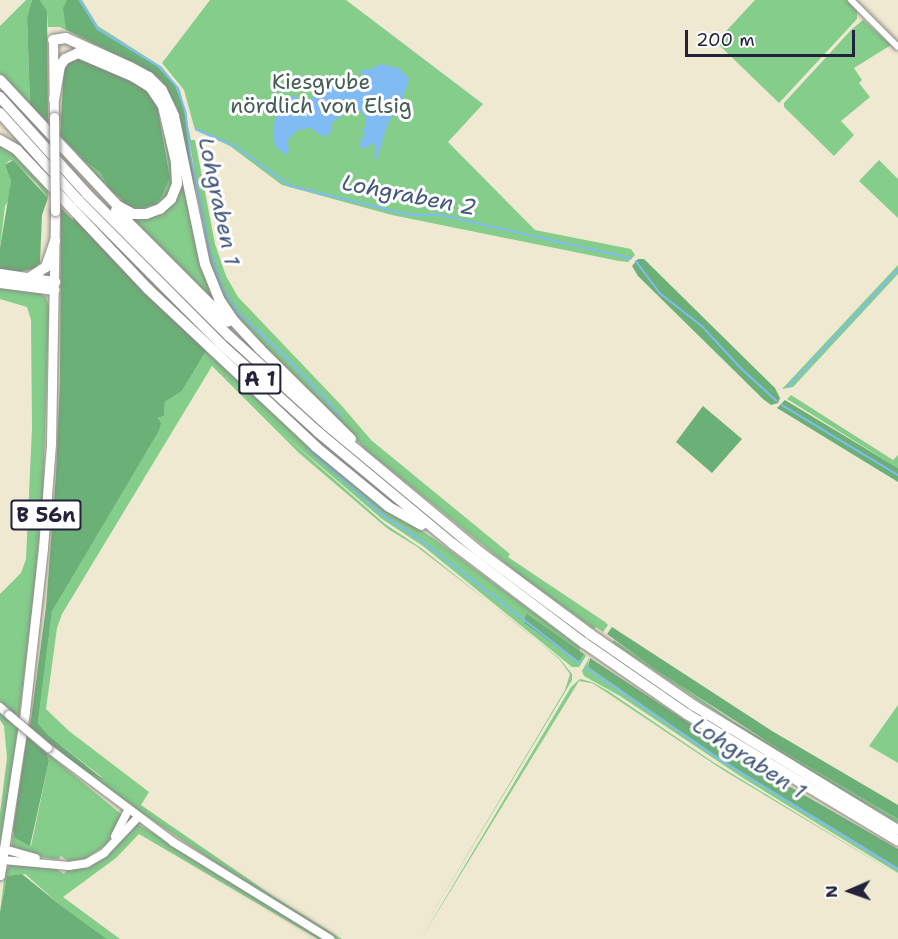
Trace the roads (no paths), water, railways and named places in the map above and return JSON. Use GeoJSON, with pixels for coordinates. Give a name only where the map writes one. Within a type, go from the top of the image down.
{"type":"FeatureCollection","features":[{"type":"Feature","properties":{"kind":"highway"},"geometry":{"type":"LineString","coordinates":[[53,40],[57,37],[66,38],[130,67],[149,77],[162,90],[174,116],[208,274],[223,306],[260,349]]}},
{"type":"Feature","properties":{"kind":"highway"},"geometry":{"type":"LineString","coordinates":[[54,99],[63,62],[72,55],[81,54],[145,83],[163,106],[177,177],[174,194],[164,206],[146,214],[128,212],[118,206],[81,169]]}},
{"type":"Feature","properties":{"kind":"highway"},"geometry":{"type":"LineString","coordinates":[[0,80],[164,259],[334,419],[371,462]]}},
{"type":"Feature","properties":{"kind":"highway","name":"A 1"},"geometry":{"type":"LineString","coordinates":[[0,98],[87,194],[165,274],[287,390],[481,553],[587,638]]}},
{"type":"Feature","properties":{"kind":"highway","name":"A 1"},"geometry":{"type":"LineString","coordinates":[[0,113],[79,201],[221,344],[318,432],[453,544],[748,753],[898,841]]}},
{"type":"Feature","properties":{"kind":"highway"},"geometry":{"type":"LineString","coordinates":[[0,140],[16,150],[148,289],[316,447],[389,507],[453,544]]}},
{"type":"Feature","properties":{"kind":"highway"},"geometry":{"type":"LineString","coordinates":[[29,278],[45,267],[55,241]]}},
{"type":"Feature","properties":{"kind":"highway"},"geometry":{"type":"LineString","coordinates":[[0,274],[29,278],[55,286]]}},
{"type":"Feature","properties":{"kind":"highway"},"geometry":{"type":"LineString","coordinates":[[0,283],[55,286]]}},
{"type":"Feature","properties":{"kind":"highway","name":"A 1"},"geometry":{"type":"LineString","coordinates":[[606,652],[898,830]]}},
{"type":"Feature","properties":{"kind":"main road","name":"B 56n"},"geometry":{"type":"LineString","coordinates":[[0,875],[25,711],[43,548],[51,443],[55,286],[53,40]]}},
{"type":"Feature","properties":{"kind":"main road"},"geometry":{"type":"LineString","coordinates":[[0,707],[48,748],[173,842],[330,939]]}},
{"type":"Feature","properties":{"kind":"main road"},"geometry":{"type":"LineString","coordinates":[[110,846],[128,810]]}},
{"type":"Feature","properties":{"kind":"main road"},"geometry":{"type":"LineString","coordinates":[[3,860],[83,864],[101,855],[138,817]]}},
{"type":"Feature","properties":{"kind":"main road"},"geometry":{"type":"LineString","coordinates":[[4,849],[51,863]]}},
{"type":"Feature","properties":{"kind":"street"},"geometry":{"type":"LineString","coordinates":[[851,0],[898,47]]}},
{"type":"Feature","properties":{"kind":"water"},"geometry":{"type":"Polygon","coordinates":[[[381,64],[400,69],[409,79],[399,110],[390,119],[386,129],[377,159],[374,158],[376,147],[373,143],[364,149],[360,147],[361,139],[366,133],[361,131],[366,126],[366,116],[354,108],[334,121],[331,125],[332,131],[324,137],[310,128],[298,130],[287,142],[289,151],[286,155],[275,146],[273,130],[276,113],[293,95],[297,98],[297,105],[310,105],[315,90],[325,79],[335,82],[349,78],[348,85],[352,78],[358,81],[361,79],[361,69],[369,70],[381,64]]]}},
{"type":"Feature","properties":{"kind":"waterway","name":"Lohgraben 1"},"geometry":{"type":"LineString","coordinates":[[80,0],[98,29],[160,67],[178,88],[186,112],[191,157],[210,251],[224,291],[240,314],[287,358],[340,414],[340,418]]}},
{"type":"Feature","properties":{"kind":"waterway","name":"Lohgraben 2"},"geometry":{"type":"LineString","coordinates":[[196,129],[235,146],[291,186],[410,215],[441,215],[631,258]]}},
{"type":"Feature","properties":{"kind":"waterway","name":"Lohgraben 2"},"geometry":{"type":"LineString","coordinates":[[636,261],[660,293],[702,326],[742,369],[777,401]]}},
{"type":"Feature","properties":{"kind":"waterway"},"geometry":{"type":"LineString","coordinates":[[788,387],[898,270]]}},
{"type":"Feature","properties":{"kind":"waterway","name":"Lohgraben 2"},"geometry":{"type":"LineString","coordinates":[[782,405],[898,475]]}},
{"type":"Feature","properties":{"kind":"waterway","name":"Lohgraben 1"},"geometry":{"type":"LineString","coordinates":[[309,449],[387,518],[421,540],[580,663]]}},
{"type":"Feature","properties":{"kind":"waterway","name":"Lohgraben 1"},"geometry":{"type":"LineString","coordinates":[[587,668],[726,763],[898,869]]}},
{"type":"Feature","properties":{"kind":"park label","name":"Kiesgrube nördlich von Elsig"},"geometry":{"type":"Point","coordinates":[321,94]}}]}
